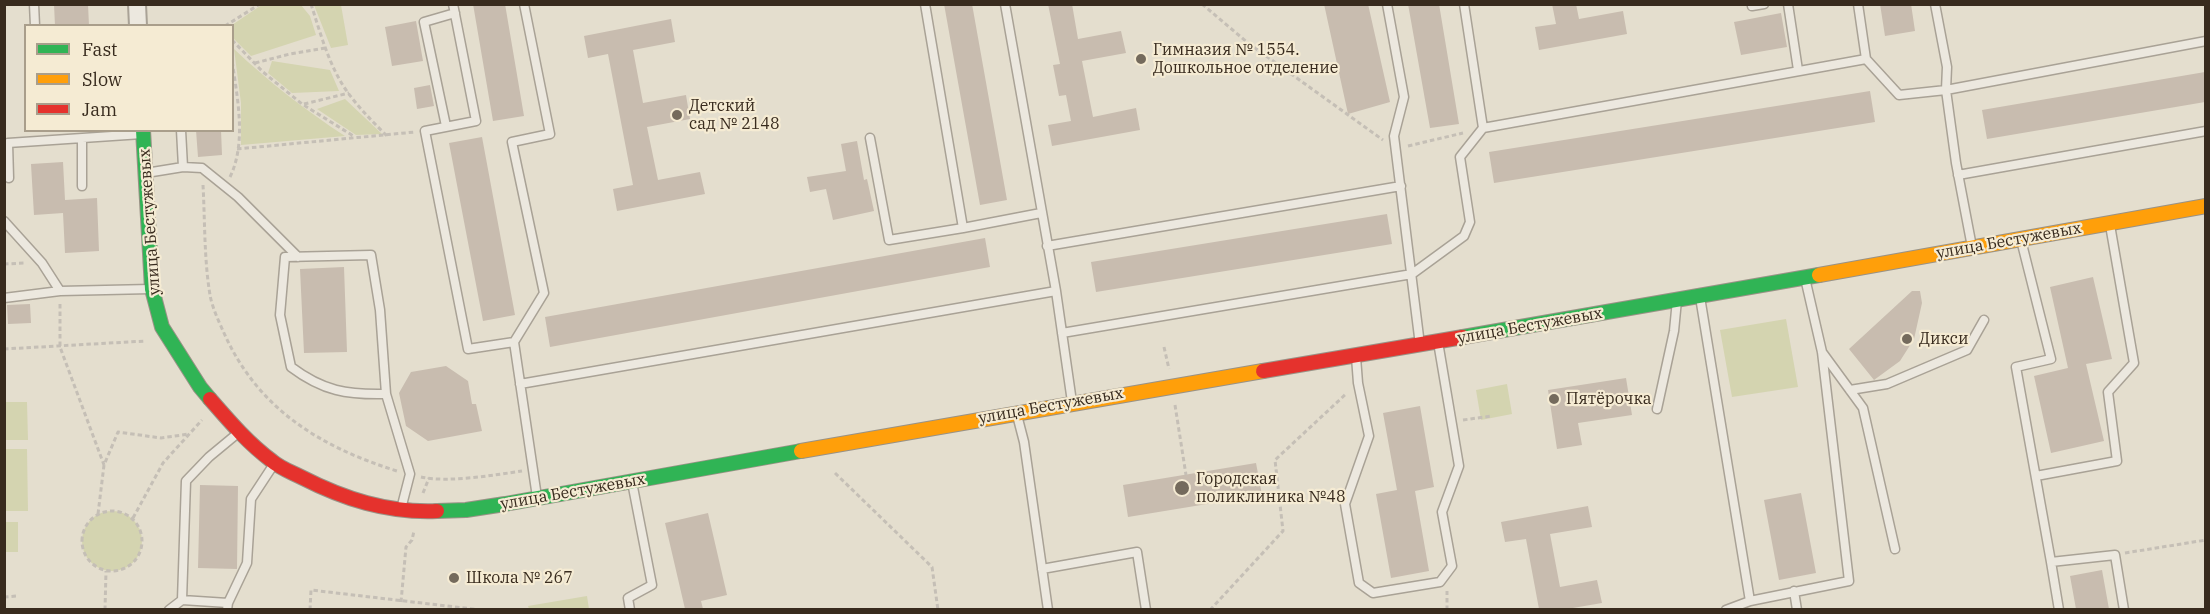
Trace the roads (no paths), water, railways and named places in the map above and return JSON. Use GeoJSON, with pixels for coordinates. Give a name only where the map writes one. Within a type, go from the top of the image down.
{"type":"FeatureCollection","features":[{"type":"Feature","properties":{"kind":"street"},"geometry":{"type":"LineString","coordinates":[[137,4],[138,24]]}},
{"type":"Feature","properties":{"kind":"street","name":"улица Бестужевых"},"geometry":{"type":"LineString","coordinates":[[143,132],[152,289],[162,327],[200,387],[239,433],[274,463],[354,501],[418,512],[466,510],[632,482],[1072,402],[1438,342],[2205,206]]}},
{"type":"Feature","properties":{"kind":"lane"},"geometry":{"type":"LineString","coordinates":[[34,4],[35,24]]}},
{"type":"Feature","properties":{"kind":"lane"},"geometry":{"type":"LineString","coordinates":[[524,4],[550,134],[512,142],[544,293],[514,342],[537,498]]}},
{"type":"Feature","properties":{"kind":"lane"},"geometry":{"type":"LineString","coordinates":[[925,4],[963,228]]}},
{"type":"Feature","properties":{"kind":"lane"},"geometry":{"type":"LineString","coordinates":[[1005,4],[1056,291],[1072,402]]}},
{"type":"Feature","properties":{"kind":"lane"},"geometry":{"type":"LineString","coordinates":[[1387,4],[1404,97],[1394,135],[1420,345]]}},
{"type":"Feature","properties":{"kind":"lane"},"geometry":{"type":"LineString","coordinates":[[1464,4],[1483,128]]}},
{"type":"Feature","properties":{"kind":"lane"},"geometry":{"type":"LineString","coordinates":[[1752,6],[1764,4]]}},
{"type":"Feature","properties":{"kind":"lane"},"geometry":{"type":"LineString","coordinates":[[1788,4],[1798,70]]}},
{"type":"Feature","properties":{"kind":"lane"},"geometry":{"type":"LineString","coordinates":[[1857,4],[1866,58],[1899,95],[1946,90],[2205,41]]}},
{"type":"Feature","properties":{"kind":"lane"},"geometry":{"type":"LineString","coordinates":[[1935,4],[1947,67],[1946,90],[1958,175],[1972,248]]}},
{"type":"Feature","properties":{"kind":"lane"},"geometry":{"type":"LineString","coordinates":[[446,126],[424,22],[454,9],[476,121],[425,131],[468,349],[514,342]]}},
{"type":"Feature","properties":{"kind":"lane"},"geometry":{"type":"LineString","coordinates":[[1062,333],[1412,274],[1464,236],[1470,222],[1460,157],[1483,128],[1866,58]]}},
{"type":"Feature","properties":{"kind":"lane"},"geometry":{"type":"LineString","coordinates":[[1958,175],[2205,130]]}},
{"type":"Feature","properties":{"kind":"lane"},"geometry":{"type":"LineString","coordinates":[[9,178],[8,142],[82,139],[143,132]]}},
{"type":"Feature","properties":{"kind":"lane"},"geometry":{"type":"LineString","coordinates":[[181,132],[183,167]]}},
{"type":"Feature","properties":{"kind":"lane"},"geometry":{"type":"LineString","coordinates":[[870,138],[889,240],[1041,213]]}},
{"type":"Feature","properties":{"kind":"lane"},"geometry":{"type":"LineString","coordinates":[[82,139],[82,186]]}},
{"type":"Feature","properties":{"kind":"lane"},"geometry":{"type":"LineString","coordinates":[[145,173],[183,167],[202,168],[225,186],[298,257]]}},
{"type":"Feature","properties":{"kind":"lane"},"geometry":{"type":"LineString","coordinates":[[1047,246],[1401,186]]}},
{"type":"Feature","properties":{"kind":"lane"},"geometry":{"type":"LineString","coordinates":[[4,221],[42,263],[60,291]]}},
{"type":"Feature","properties":{"kind":"lane"},"geometry":{"type":"LineString","coordinates":[[2036,477],[2117,461],[2108,392],[2134,363],[2110,224]]}},
{"type":"Feature","properties":{"kind":"lane"},"geometry":{"type":"LineString","coordinates":[[2021,238],[2051,358],[2016,367],[2059,609]]}},
{"type":"Feature","properties":{"kind":"lane"},"geometry":{"type":"LineString","coordinates":[[387,394],[357,395],[326,387],[308,380],[291,367],[280,315],[285,257],[371,255],[380,309],[387,394],[410,474],[401,509]]}},
{"type":"Feature","properties":{"kind":"lane"},"geometry":{"type":"LineString","coordinates":[[1726,609],[1750,601],[1849,581],[1822,352],[1805,278]]}},
{"type":"Feature","properties":{"kind":"lane"},"geometry":{"type":"LineString","coordinates":[[4,298],[60,291],[152,289]]}},
{"type":"Feature","properties":{"kind":"lane"},"geometry":{"type":"LineString","coordinates":[[520,384],[1056,291]]}},
{"type":"Feature","properties":{"kind":"lane"},"geometry":{"type":"LineString","coordinates":[[1700,296],[1750,601]]}},
{"type":"Feature","properties":{"kind":"lane"},"geometry":{"type":"LineString","coordinates":[[1657,409],[1674,331],[1677,300]]}},
{"type":"Feature","properties":{"kind":"lane"},"geometry":{"type":"LineString","coordinates":[[1850,390],[1887,384],[1967,350],[1983,320]]}},
{"type":"Feature","properties":{"kind":"lane"},"geometry":{"type":"LineString","coordinates":[[1356,356],[1369,436],[1345,504],[1359,584],[1373,593],[1440,582],[1452,566],[1442,512],[1459,466],[1438,342]]}},
{"type":"Feature","properties":{"kind":"lane"},"geometry":{"type":"LineString","coordinates":[[1822,352],[1863,408],[1895,549]]}},
{"type":"Feature","properties":{"kind":"lane"},"geometry":{"type":"LineString","coordinates":[[1017,412],[1024,442],[1048,609]]}},
{"type":"Feature","properties":{"kind":"lane"},"geometry":{"type":"LineString","coordinates":[[183,600],[186,482],[209,457],[239,433]]}},
{"type":"Feature","properties":{"kind":"lane"},"geometry":{"type":"LineString","coordinates":[[169,609],[183,600],[228,606],[247,563],[252,499],[274,463]]}},
{"type":"Feature","properties":{"kind":"lane"},"geometry":{"type":"LineString","coordinates":[[630,609],[628,598],[652,585],[632,482]]}},
{"type":"Feature","properties":{"kind":"lane"},"geometry":{"type":"LineString","coordinates":[[1042,569],[1137,552],[1146,609]]}},
{"type":"Feature","properties":{"kind":"lane"},"geometry":{"type":"LineString","coordinates":[[2051,562],[2115,555],[2124,609]]}},
{"type":"Feature","properties":{"kind":"lane"},"geometry":{"type":"LineString","coordinates":[[1794,591],[1797,609]]}},
{"type":"Feature","properties":{"kind":"place","name":"Гимназия № 1554. Дошкольное отделение"},"geometry":{"type":"Point","coordinates":[1141,59]}},
{"type":"Feature","properties":{"kind":"place","name":"Детский сад № 2148"},"geometry":{"type":"Point","coordinates":[677,115]}},
{"type":"Feature","properties":{"kind":"place","name":"Дикси"},"geometry":{"type":"Point","coordinates":[1907,339]}},
{"type":"Feature","properties":{"kind":"place","name":"Пятёрочка"},"geometry":{"type":"Point","coordinates":[1554,399]}},
{"type":"Feature","properties":{"kind":"place","name":"Городская поликлиника №48"},"geometry":{"type":"Point","coordinates":[1182,488]}},
{"type":"Feature","properties":{"kind":"place","name":"Школа № 267"},"geometry":{"type":"Point","coordinates":[454,578]}}]}
